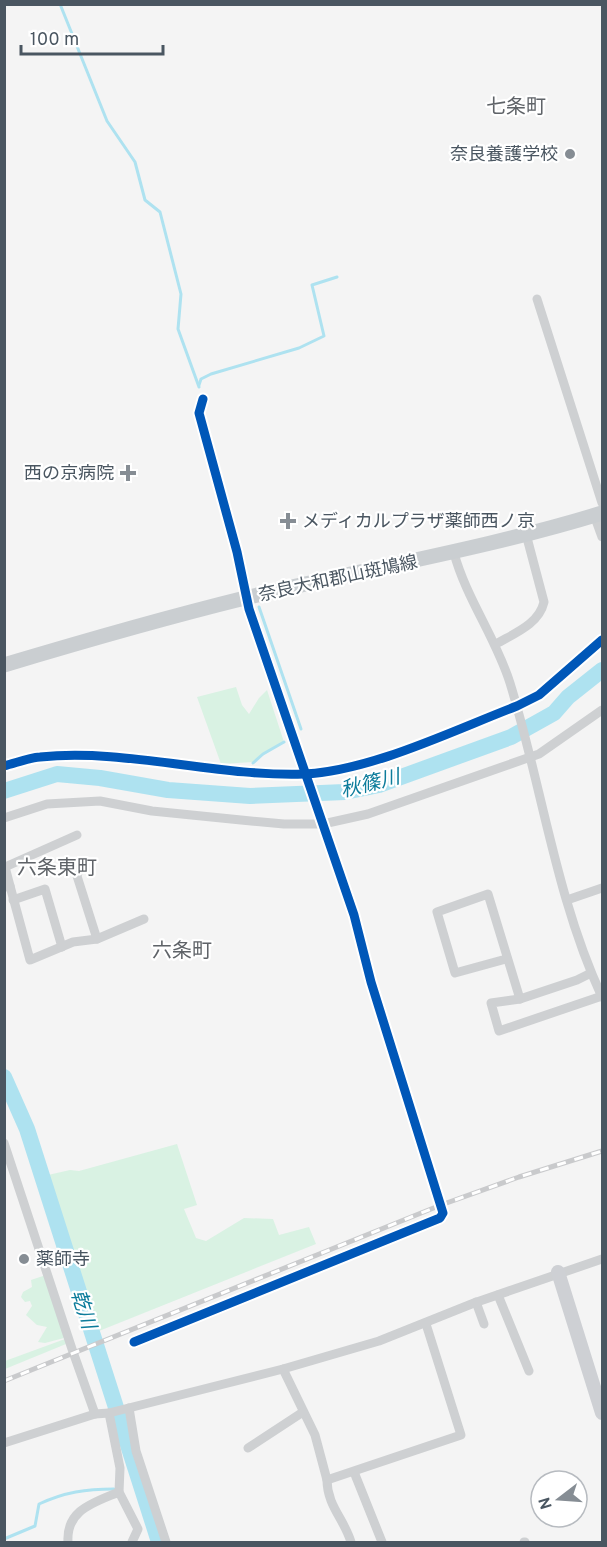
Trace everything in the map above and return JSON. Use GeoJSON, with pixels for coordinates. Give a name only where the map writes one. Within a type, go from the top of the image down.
{"type":"FeatureCollection","features":[{"type":"Feature","properties":{"kind":"main road","name":"奈良大和郡山斑鳩線"},"geometry":{"type":"LineString","coordinates":[[4,665],[125,629],[247,598],[453,553],[526,534],[600,510]]}},
{"type":"Feature","properties":{"kind":"street"},"geometry":{"type":"LineString","coordinates":[[537,299],[600,510],[603,537]]}},
{"type":"Feature","properties":{"kind":"street"},"geometry":{"type":"LineString","coordinates":[[134,1342],[440,1218],[443,1213],[385,1027],[354,915],[305,777],[247,598],[237,552],[199,413],[203,399]]}},
{"type":"Feature","properties":{"kind":"street"},"geometry":{"type":"LineString","coordinates":[[496,644],[535,620],[542,612],[544,602],[526,534]]}},
{"type":"Feature","properties":{"kind":"street"},"geometry":{"type":"LineString","coordinates":[[453,553],[496,644],[517,706],[567,900],[591,973],[602,997],[499,1031],[491,1003],[520,999],[591,973]]}},
{"type":"Feature","properties":{"kind":"street"},"geometry":{"type":"LineString","coordinates":[[4,818],[46,804],[100,801],[152,811],[284,824],[322,822],[368,814],[563,739],[603,710]]}},
{"type":"Feature","properties":{"kind":"street"},"geometry":{"type":"LineString","coordinates":[[77,835],[5,867],[7,887],[13,900],[30,960],[73,942],[97,939],[144,919]]}},
{"type":"Feature","properties":{"kind":"street"},"geometry":{"type":"LineString","coordinates":[[79,869],[77,876],[97,939]]}},
{"type":"Feature","properties":{"kind":"street"},"geometry":{"type":"LineString","coordinates":[[567,900],[603,888]]}},
{"type":"Feature","properties":{"kind":"street"},"geometry":{"type":"LineString","coordinates":[[13,900],[45,889],[63,947]]}},
{"type":"Feature","properties":{"kind":"street"},"geometry":{"type":"LineString","coordinates":[[506,959],[455,973],[437,912],[488,894],[520,999]]}},
{"type":"Feature","properties":{"kind":"street"},"geometry":{"type":"LineString","coordinates":[[4,1143],[95,1414]]}},
{"type":"Feature","properties":{"kind":"street"},"geometry":{"type":"LineString","coordinates":[[4,1443],[95,1414],[109,1413],[283,1370],[376,1342],[558,1272],[603,1259]]}},
{"type":"Feature","properties":{"kind":"street"},"geometry":{"type":"LineString","coordinates":[[558,1272],[603,1413]]}},
{"type":"Feature","properties":{"kind":"street"},"geometry":{"type":"LineString","coordinates":[[498,1295],[529,1371]]}},
{"type":"Feature","properties":{"kind":"street"},"geometry":{"type":"LineString","coordinates":[[476,1302],[484,1324]]}},
{"type":"Feature","properties":{"kind":"street"},"geometry":{"type":"LineString","coordinates":[[327,1480],[461,1435],[426,1324]]}},
{"type":"Feature","properties":{"kind":"street"},"geometry":{"type":"LineString","coordinates":[[283,1370],[315,1435],[327,1480],[330,1503],[351,1542]]}},
{"type":"Feature","properties":{"kind":"street"},"geometry":{"type":"LineString","coordinates":[[129,1408],[136,1450],[166,1542]]}},
{"type":"Feature","properties":{"kind":"street"},"geometry":{"type":"LineString","coordinates":[[248,1448],[303,1412]]}},
{"type":"Feature","properties":{"kind":"street"},"geometry":{"type":"LineString","coordinates":[[109,1413],[120,1467],[118,1492],[138,1529],[132,1542]]}},
{"type":"Feature","properties":{"kind":"street"},"geometry":{"type":"LineString","coordinates":[[354,1472],[382,1542]]}},
{"type":"Feature","properties":{"kind":"street"},"geometry":{"type":"LineString","coordinates":[[68,1542],[69,1525],[74,1515],[118,1492]]}},
{"type":"Feature","properties":{"kind":"green space"},"geometry":{"type":"Polygon","coordinates":[[[236,687],[242,705],[249,714],[267,690],[284,742],[253,762],[221,764],[197,697],[236,687]]]}},
{"type":"Feature","properties":{"kind":"green space"},"geometry":{"type":"Polygon","coordinates":[[[177,1144],[197,1205],[184,1209],[196,1238],[206,1241],[244,1218],[273,1219],[279,1235],[309,1227],[316,1244],[99,1331],[48,1175],[70,1170],[79,1171],[177,1144]]]}},
{"type":"Feature","properties":{"kind":"green space"},"geometry":{"type":"Polygon","coordinates":[[[46,1275],[64,1338],[45,1343],[38,1342],[47,1327],[37,1325],[26,1315],[32,1306],[30,1301],[25,1302],[21,1297],[23,1292],[32,1287],[31,1280],[46,1275]]]}},
{"type":"Feature","properties":{"kind":"green space"},"geometry":{"type":"Polygon","coordinates":[[[65,1339],[66,1344],[5,1369],[5,1361],[65,1339]]]}},
{"type":"Feature","properties":{"kind":"waterway"},"geometry":{"type":"LineString","coordinates":[[60,4],[107,121],[135,162],[145,200],[160,212],[181,294],[178,329],[199,387]]}},
{"type":"Feature","properties":{"kind":"waterway"},"geometry":{"type":"LineString","coordinates":[[199,385],[201,379],[211,374],[299,348],[324,336],[312,285],[337,277]]}},
{"type":"Feature","properties":{"kind":"waterway"},"geometry":{"type":"LineString","coordinates":[[259,607],[301,729]]}},
{"type":"Feature","properties":{"kind":"waterway","name":"秋篠川"},"geometry":{"type":"LineString","coordinates":[[4,791],[57,774],[100,778],[168,790],[250,796],[345,792],[379,785],[511,737],[554,713],[568,697],[602,670]]}},
{"type":"Feature","properties":{"kind":"waterway"},"geometry":{"type":"LineString","coordinates":[[253,763],[263,754],[284,742]]}},
{"type":"Feature","properties":{"kind":"waterway","name":"乾川"},"geometry":{"type":"LineString","coordinates":[[4,1077],[27,1129],[159,1542]]}},
{"type":"Feature","properties":{"kind":"waterway"},"geometry":{"type":"LineString","coordinates":[[4,1539],[35,1526],[39,1504],[76,1492],[114,1489]]}},
{"type":"Feature","properties":{"kind":"railway"},"geometry":{"type":"LineString","coordinates":[[4,1381],[441,1205],[602,1151]]}},
{"type":"Feature","properties":{"kind":"cycle path"},"geometry":{"type":"LineString","coordinates":[[134,1342],[440,1218],[443,1213],[371,982],[354,915],[249,609],[237,552],[199,413],[203,399]]}},
{"type":"Feature","properties":{"kind":"cycle path"},"geometry":{"type":"LineString","coordinates":[[4,766],[26,759],[72,755],[138,759],[271,774],[330,771],[412,748],[517,706],[539,695],[602,640]]}},
{"type":"Feature","properties":{"kind":"place","name":"奈良養護学校"},"geometry":{"type":"Point","coordinates":[570,154]}},
{"type":"Feature","properties":{"kind":"place","name":"西の京病院"},"geometry":{"type":"Point","coordinates":[128,473]}},
{"type":"Feature","properties":{"kind":"place","name":"メディカルプラザ薬師西ノ京"},"geometry":{"type":"Point","coordinates":[288,521]}},
{"type":"Feature","properties":{"kind":"place","name":"薬師寺"},"geometry":{"type":"Point","coordinates":[24,1259]}},
{"type":"Feature","properties":{"kind":"district","name":"七条町"},"geometry":{"type":"Point","coordinates":[516,106]}},
{"type":"Feature","properties":{"kind":"district","name":"六条東町"},"geometry":{"type":"Point","coordinates":[57,867]}},
{"type":"Feature","properties":{"kind":"district","name":"六条町"},"geometry":{"type":"Point","coordinates":[182,950]}}]}
